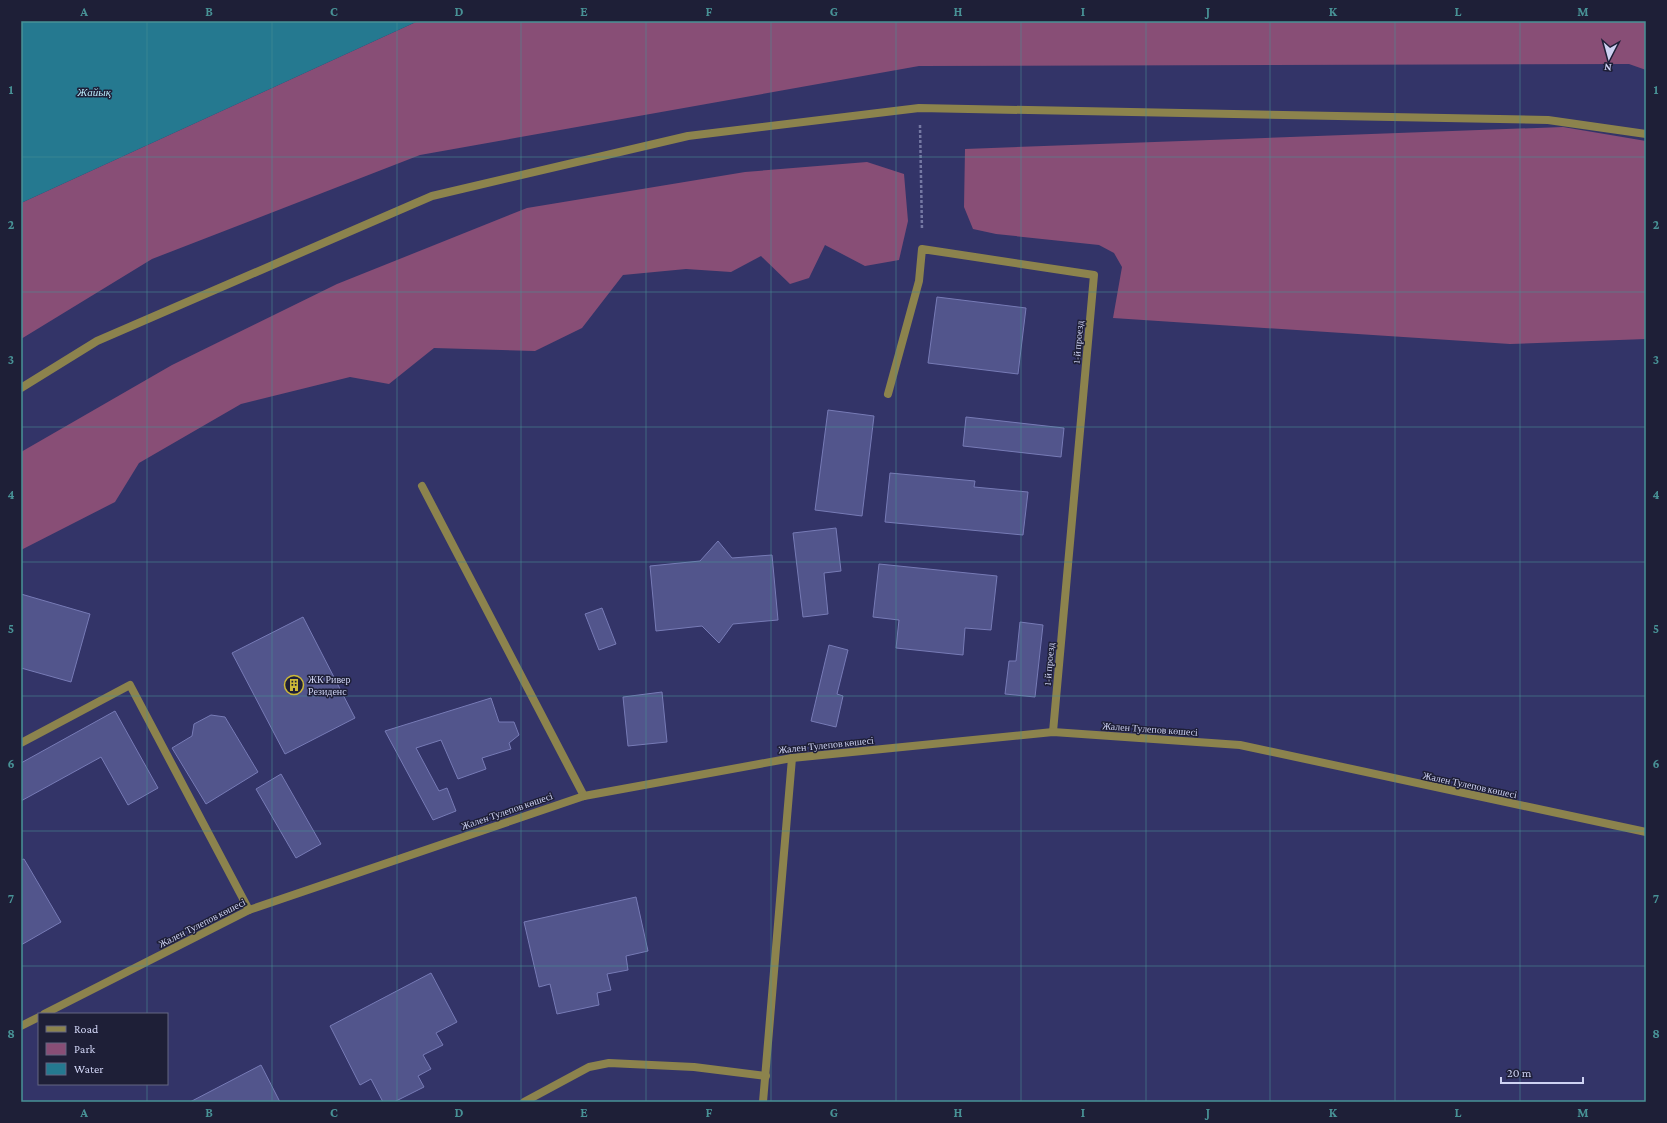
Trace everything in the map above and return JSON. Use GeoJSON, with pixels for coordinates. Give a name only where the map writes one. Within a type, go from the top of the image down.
{"type":"FeatureCollection","features":[{"type":"Feature","properties":{"kind":"street"},"geometry":{"type":"LineString","coordinates":[[21,388],[97,342],[432,196],[688,136],[920,108],[1548,120],[1646,134]]}},
{"type":"Feature","properties":{"kind":"street"},"geometry":{"type":"LineString","coordinates":[[888,394],[919,281],[922,249]]}},
{"type":"Feature","properties":{"kind":"street","name":"1-й проезд"},"geometry":{"type":"LineString","coordinates":[[922,249],[1094,275],[1053,732]]}},
{"type":"Feature","properties":{"kind":"street"},"geometry":{"type":"LineString","coordinates":[[422,486],[584,796]]}},
{"type":"Feature","properties":{"kind":"street"},"geometry":{"type":"LineString","coordinates":[[21,743],[130,685],[249,910]]}},
{"type":"Feature","properties":{"kind":"street","name":"Жален Тулепов көшесі"},"geometry":{"type":"LineString","coordinates":[[46,1013],[249,910],[584,796],[792,758],[1053,732],[1240,745],[1646,832]]}},
{"type":"Feature","properties":{"kind":"street"},"geometry":{"type":"LineString","coordinates":[[763,1102],[792,758]]}},
{"type":"Feature","properties":{"kind":"street"},"geometry":{"type":"LineString","coordinates":[[21,1026],[38,1018]]}},
{"type":"Feature","properties":{"kind":"street"},"geometry":{"type":"LineString","coordinates":[[524,1102],[589,1067],[609,1063],[694,1067],[766,1076]]}},
{"type":"Feature","properties":{"kind":"path"},"geometry":{"type":"LineString","coordinates":[[920,108],[922,249]]}},
{"type":"Feature","properties":{"kind":"green space"},"geometry":{"type":"Polygon","coordinates":[[[418,21],[1646,21],[1646,70],[1629,64],[919,66],[420,155],[152,259],[21,339],[21,203],[418,21]]]}},
{"type":"Feature","properties":{"kind":"green space"},"geometry":{"type":"Polygon","coordinates":[[[1563,127],[1646,141],[1646,339],[1510,344],[1113,318],[1122,267],[1114,253],[1099,245],[996,234],[973,229],[964,207],[965,149],[1563,127]]]}},
{"type":"Feature","properties":{"kind":"green space"},"geometry":{"type":"Polygon","coordinates":[[[867,162],[904,174],[908,221],[899,260],[865,266],[825,245],[809,278],[790,284],[761,256],[731,272],[686,269],[623,275],[582,328],[535,351],[434,348],[389,384],[350,377],[241,404],[139,463],[115,502],[21,550],[21,452],[172,365],[337,284],[527,208],[745,172],[867,162]]]}},
{"type":"Feature","properties":{"kind":"water","name":"Жайық"},"geometry":{"type":"Polygon","coordinates":[[[21,21],[418,21],[21,203],[21,21]]]}},
{"type":"Feature","properties":{"kind":"building"},"geometry":{"type":"Polygon","coordinates":[[[937,297],[1026,308],[1018,374],[928,363],[937,297]]]}},
{"type":"Feature","properties":{"kind":"building"},"geometry":{"type":"Polygon","coordinates":[[[828,410],[874,416],[862,516],[815,510],[828,410]]]}},
{"type":"Feature","properties":{"kind":"building"},"geometry":{"type":"Polygon","coordinates":[[[966,417],[1064,428],[1061,457],[963,446],[966,417]]]}},
{"type":"Feature","properties":{"kind":"building"},"geometry":{"type":"Polygon","coordinates":[[[890,473],[975,481],[974,487],[1028,492],[1023,535],[885,522],[890,473]]]}},
{"type":"Feature","properties":{"kind":"building"},"geometry":{"type":"Polygon","coordinates":[[[836,528],[841,571],[824,573],[828,614],[803,617],[793,533],[836,528]]]}},
{"type":"Feature","properties":{"kind":"building"},"geometry":{"type":"Polygon","coordinates":[[[718,541],[732,558],[772,555],[778,620],[733,624],[719,643],[702,626],[656,631],[650,566],[700,561],[718,541]]]}},
{"type":"Feature","properties":{"kind":"building"},"geometry":{"type":"Polygon","coordinates":[[[879,564],[997,576],[991,630],[965,628],[963,655],[896,648],[899,620],[873,617],[879,564]]]}},
{"type":"Feature","properties":{"kind":"building"},"geometry":{"type":"Polygon","coordinates":[[[21,594],[90,614],[71,682],[21,668],[21,594]]]}},
{"type":"Feature","properties":{"kind":"building"},"geometry":{"type":"Polygon","coordinates":[[[602,608],[616,644],[599,650],[585,614],[602,608]]]}},
{"type":"Feature","properties":{"kind":"building","name":"ЖК Ривер Резиденс"},"geometry":{"type":"Polygon","coordinates":[[[303,617],[355,718],[285,754],[232,653],[303,617]]]}},
{"type":"Feature","properties":{"kind":"building"},"geometry":{"type":"Polygon","coordinates":[[[1020,622],[1043,625],[1035,697],[1005,694],[1009,661],[1016,661],[1020,622]]]}},
{"type":"Feature","properties":{"kind":"building"},"geometry":{"type":"Polygon","coordinates":[[[829,645],[848,650],[837,694],[843,696],[836,727],[811,721],[829,645]]]}},
{"type":"Feature","properties":{"kind":"building"},"geometry":{"type":"Polygon","coordinates":[[[662,692],[667,742],[628,746],[623,697],[662,692]]]}},
{"type":"Feature","properties":{"kind":"building"},"geometry":{"type":"Polygon","coordinates":[[[491,698],[499,722],[514,722],[519,735],[509,743],[511,749],[482,758],[486,769],[458,779],[441,740],[416,748],[439,791],[447,788],[456,811],[433,820],[385,731],[491,698]]]}},
{"type":"Feature","properties":{"kind":"building"},"geometry":{"type":"Polygon","coordinates":[[[115,711],[158,788],[128,805],[101,757],[21,801],[21,763],[115,711]]]}},
{"type":"Feature","properties":{"kind":"building"},"geometry":{"type":"Polygon","coordinates":[[[211,715],[225,717],[258,772],[206,804],[172,748],[192,736],[194,724],[211,715]]]}},
{"type":"Feature","properties":{"kind":"building"},"geometry":{"type":"Polygon","coordinates":[[[281,774],[321,844],[296,858],[256,789],[281,774]]]}},
{"type":"Feature","properties":{"kind":"building"},"geometry":{"type":"Polygon","coordinates":[[[24,859],[61,922],[21,945],[21,860],[24,859]]]}},
{"type":"Feature","properties":{"kind":"building"},"geometry":{"type":"Polygon","coordinates":[[[636,897],[648,951],[626,956],[628,970],[607,974],[611,990],[597,993],[599,1005],[557,1014],[550,984],[539,987],[524,922],[636,897]]]}},
{"type":"Feature","properties":{"kind":"building"},"geometry":{"type":"Polygon","coordinates":[[[431,973],[457,1022],[436,1033],[443,1045],[423,1055],[431,1069],[418,1076],[424,1087],[394,1102],[383,1102],[371,1079],[360,1085],[330,1026],[431,973]]]}},
{"type":"Feature","properties":{"kind":"building"},"geometry":{"type":"Polygon","coordinates":[[[261,1065],[280,1102],[190,1102],[261,1065]]]}},
{"type":"Feature","properties":{"kind":"place","name":"ЖК Ривер Резиденс"},"geometry":{"type":"Point","coordinates":[294,685]}}]}
